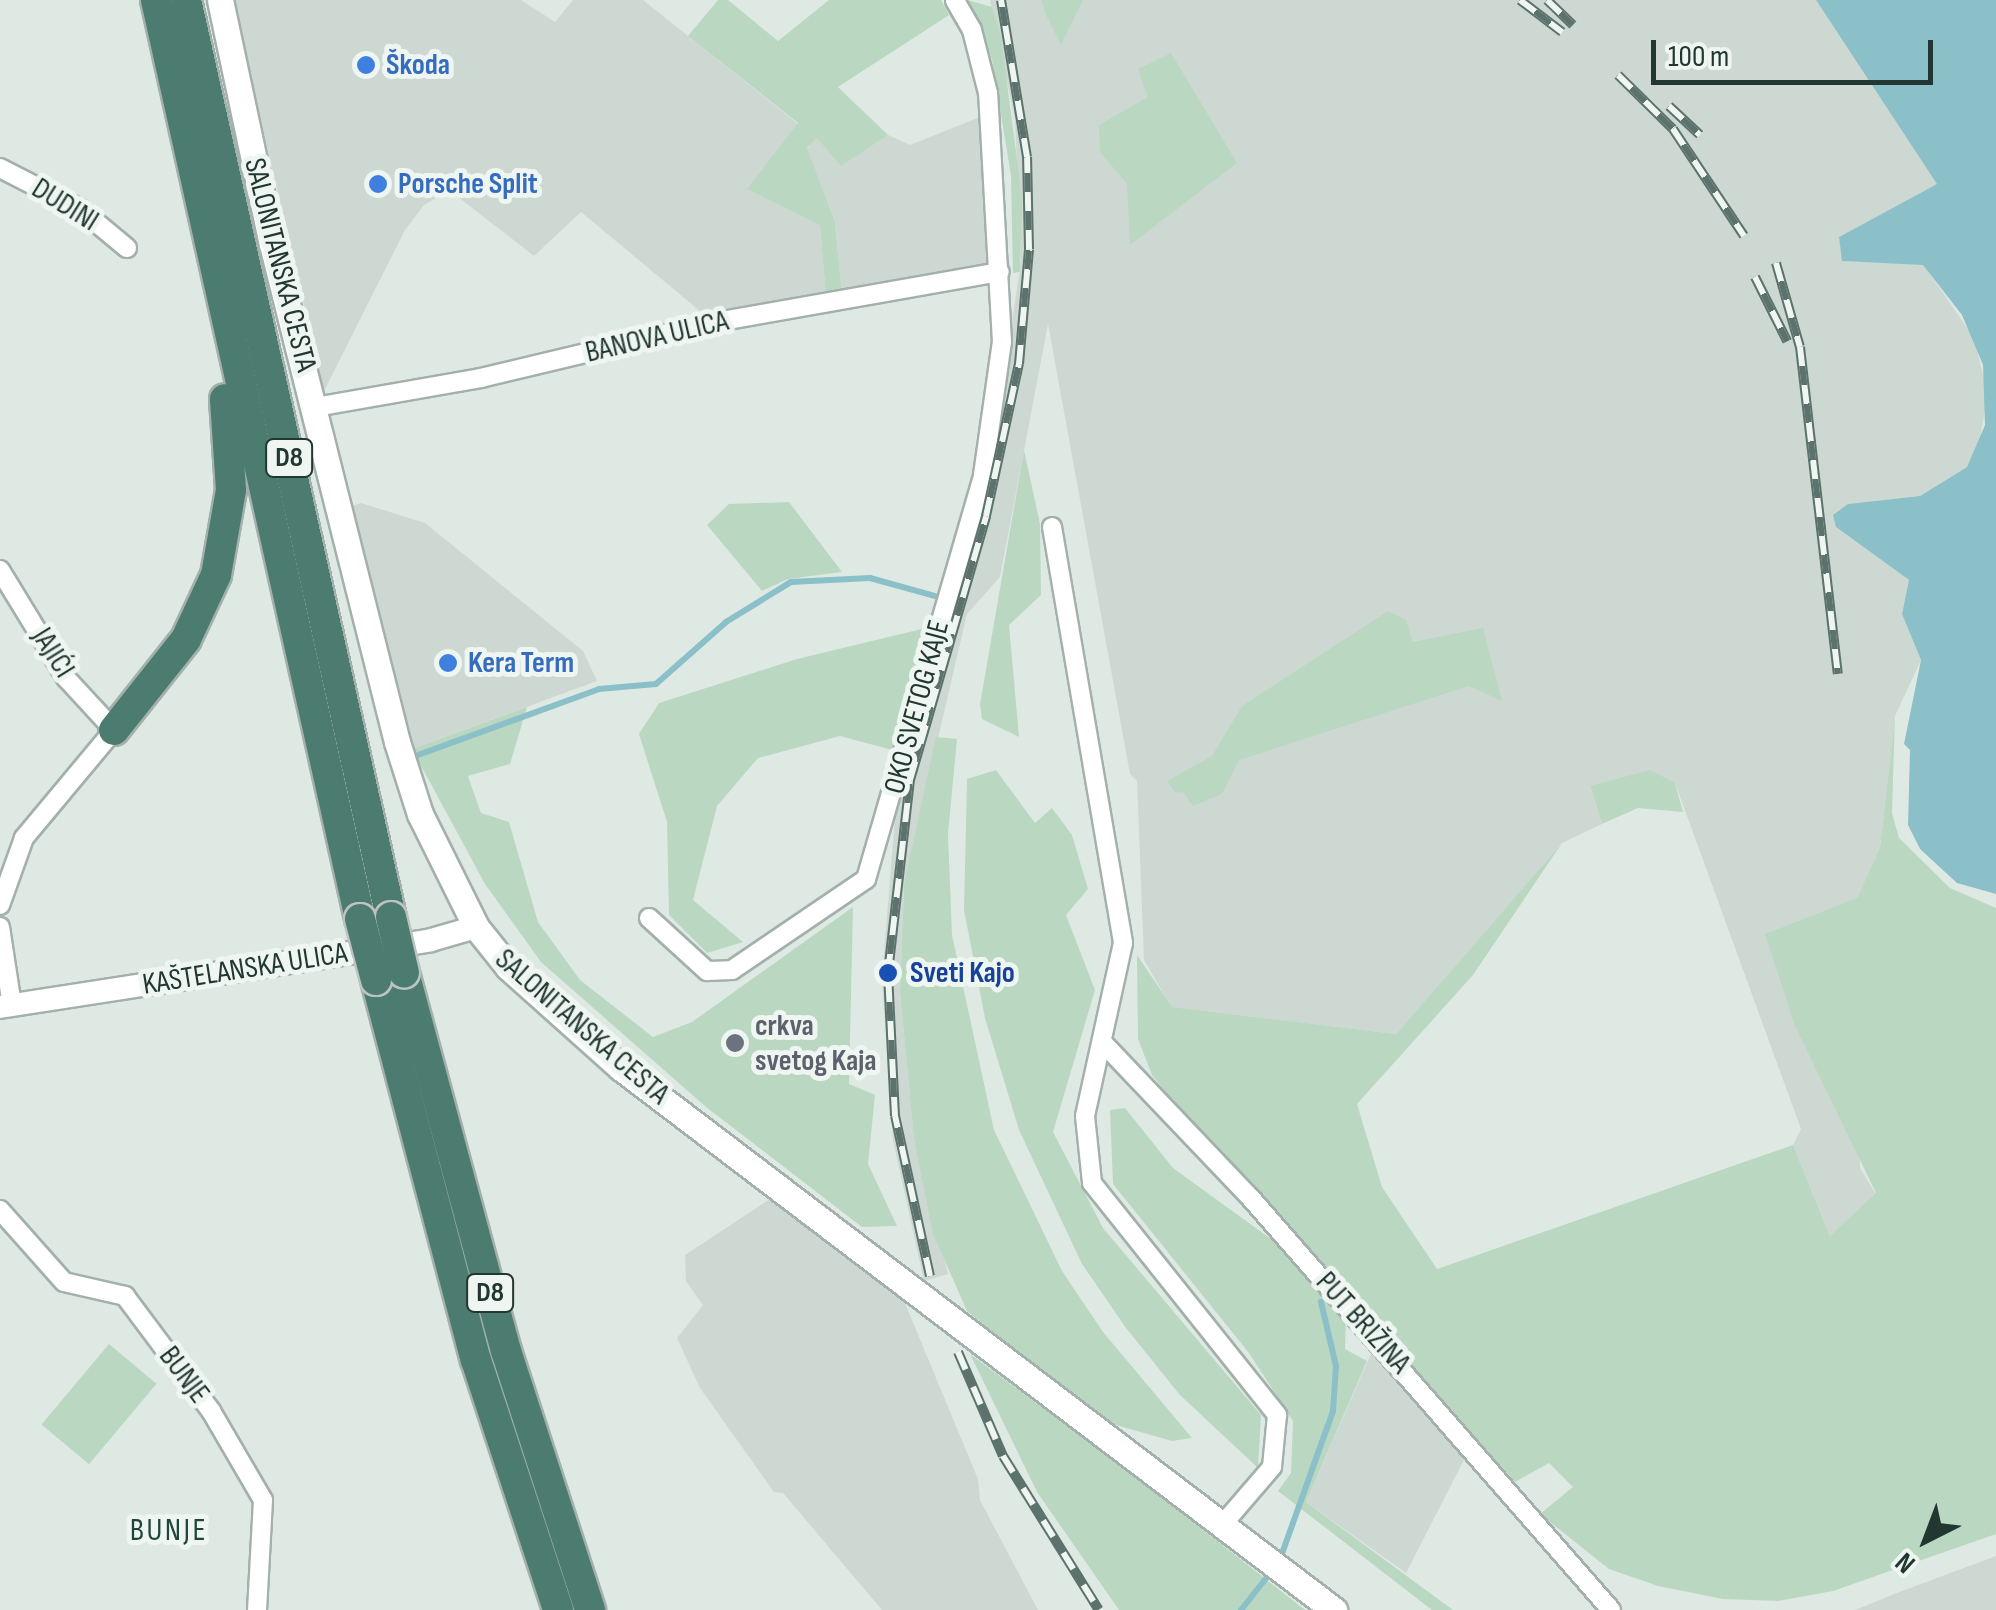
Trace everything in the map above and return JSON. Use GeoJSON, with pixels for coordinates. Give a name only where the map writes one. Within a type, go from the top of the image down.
{"type":"FeatureCollection","features":[{"type":"Feature","properties":{"kind":"highway","name":"D8"},"geometry":{"type":"LineString","coordinates":[[156,0],[225,314],[390,976],[476,1360],[558,1610]]}},
{"type":"Feature","properties":{"kind":"highway","name":"D8"},"geometry":{"type":"LineString","coordinates":[[186,0],[376,918]]}},
{"type":"Feature","properties":{"kind":"highway"},"geometry":{"type":"LineString","coordinates":[[114,730],[186,639],[221,558],[230,428],[215,338],[225,314]]}},
{"type":"Feature","properties":{"kind":"highway","name":"D8"},"geometry":{"type":"LineString","coordinates":[[390,976],[590,1610]]}},
{"type":"Feature","properties":{"kind":"main road","name":"SALONITANSKA CESTA"},"geometry":{"type":"LineString","coordinates":[[220,0],[315,407],[408,780],[476,927],[508,967],[621,1068],[1334,1610]]}},
{"type":"Feature","properties":{"kind":"street","name":"OKO SVETOG KAJE"},"geometry":{"type":"LineString","coordinates":[[649,918],[707,972],[732,970],[866,879],[983,475],[1002,342],[988,93],[972,30],[955,0]]}},
{"type":"Feature","properties":{"kind":"street","name":"DUDINI"},"geometry":{"type":"LineString","coordinates":[[0,168],[80,209],[127,248]]}},
{"type":"Feature","properties":{"kind":"street","name":"BANOVA ULICA"},"geometry":{"type":"LineString","coordinates":[[315,407],[481,378],[716,322],[1000,272]]}},
{"type":"Feature","properties":{"kind":"street"},"geometry":{"type":"LineString","coordinates":[[1052,527],[1123,944],[1105,1044],[1086,1116],[1092,1183],[1277,1415],[1272,1468],[1223,1524]]}},
{"type":"Feature","properties":{"kind":"street","name":"JAJIĆI"},"geometry":{"type":"LineString","coordinates":[[0,570],[66,678],[114,730]]}},
{"type":"Feature","properties":{"kind":"street"},"geometry":{"type":"LineString","coordinates":[[0,905],[24,838],[114,730]]}},
{"type":"Feature","properties":{"kind":"street","name":"KAŠTELANSKA ULICA"},"geometry":{"type":"LineString","coordinates":[[0,926],[6,1006],[476,927]]}},
{"type":"Feature","properties":{"kind":"street","name":"PUT BRIŽINA"},"geometry":{"type":"LineString","coordinates":[[1105,1044],[1249,1196],[1611,1610]]}},
{"type":"Feature","properties":{"kind":"street","name":"BUNJE"},"geometry":{"type":"LineString","coordinates":[[0,1210],[64,1282],[124,1296],[211,1411],[263,1500],[257,1610]]}},
{"type":"Feature","properties":{"kind":"shaded area"},"geometry":{"type":"Polygon","coordinates":[[[233,0],[521,0],[555,22],[573,0],[643,0],[798,124],[820,225],[826,297],[701,312],[581,212],[534,256],[449,190],[424,205],[405,230],[324,391],[233,0]]]}},
{"type":"Feature","properties":{"kind":"shaded area"},"geometry":{"type":"Polygon","coordinates":[[[990,0],[1816,0],[1938,184],[1839,237],[1843,261],[1923,264],[1974,338],[1988,394],[1978,448],[1967,467],[1920,496],[1848,504],[1836,527],[1909,580],[1902,614],[1921,660],[1895,716],[1880,847],[1857,898],[1860,1168],[1876,1194],[1830,1236],[1793,1145],[1801,1129],[1675,783],[1590,787],[1602,824],[1562,843],[1396,1034],[1171,1007],[1144,960],[1137,781],[1130,774],[1048,324],[1000,577],[967,614],[904,884],[900,993],[914,1139],[948,1274],[924,1281],[893,1140],[882,979],[896,803],[990,470],[1021,261],[1015,120],[990,0]]]}},
{"type":"Feature","properties":{"kind":"shaded area"},"geometry":{"type":"Polygon","coordinates":[[[980,117],[993,266],[842,294],[835,222],[807,149],[817,137],[841,165],[888,135],[910,145],[980,117]]]}},
{"type":"Feature","properties":{"kind":"shaded area"},"geometry":{"type":"Polygon","coordinates":[[[361,503],[425,523],[583,651],[597,681],[412,749],[372,615],[349,507],[361,503]]]}},
{"type":"Feature","properties":{"kind":"shaded area"},"geometry":{"type":"Polygon","coordinates":[[[770,1199],[902,1296],[978,1479],[980,1500],[1038,1610],[882,1610],[783,1493],[774,1492],[700,1388],[677,1338],[703,1305],[686,1281],[685,1255],[770,1199]]]}},
{"type":"Feature","properties":{"kind":"shaded area"},"geometry":{"type":"Polygon","coordinates":[[[1374,1347],[1467,1454],[1406,1573],[1306,1502],[1374,1347]]]}},
{"type":"Feature","properties":{"kind":"shaded area"},"geometry":{"type":"Polygon","coordinates":[[[1996,1556],[1996,1610],[1855,1610],[1902,1591],[1996,1556]]]}},
{"type":"Feature","properties":{"kind":"green space"},"geometry":{"type":"Polygon","coordinates":[[[718,0],[728,0],[778,41],[829,0],[941,0],[949,15],[838,87],[888,135],[841,166],[817,138],[807,148],[835,222],[842,294],[826,297],[820,225],[747,189],[798,123],[688,36],[718,0]]]}},
{"type":"Feature","properties":{"kind":"green space"},"geometry":{"type":"Polygon","coordinates":[[[968,0],[992,7],[1001,37],[1022,198],[1020,272],[1013,273],[1011,176],[992,59],[968,0]]]}},
{"type":"Feature","properties":{"kind":"green space"},"geometry":{"type":"Polygon","coordinates":[[[1041,0],[1083,0],[1061,45],[1047,17],[1041,0]]]}},
{"type":"Feature","properties":{"kind":"green space"},"geometry":{"type":"Polygon","coordinates":[[[1171,53],[1237,163],[1130,245],[1127,184],[1100,152],[1099,125],[1148,97],[1138,69],[1171,53]]]}},
{"type":"Feature","properties":{"kind":"green space"},"geometry":{"type":"Polygon","coordinates":[[[1024,450],[1040,524],[1041,595],[1009,625],[1019,737],[982,719],[980,704],[1024,450]]]}},
{"type":"Feature","properties":{"kind":"green space"},"geometry":{"type":"Polygon","coordinates":[[[789,502],[842,572],[788,579],[762,591],[707,525],[729,504],[789,502]]]}},
{"type":"Feature","properties":{"kind":"green space"},"geometry":{"type":"Polygon","coordinates":[[[1388,611],[1406,620],[1413,642],[1483,628],[1502,701],[1469,686],[1239,760],[1222,794],[1193,806],[1183,792],[1175,793],[1167,781],[1212,756],[1242,706],[1388,611]]]}},
{"type":"Feature","properties":{"kind":"green space"},"geometry":{"type":"Polygon","coordinates":[[[930,627],[896,751],[840,736],[758,758],[717,806],[693,900],[743,942],[707,953],[669,915],[667,822],[639,734],[659,703],[797,659],[930,627]]]}},
{"type":"Feature","properties":{"kind":"green space"},"geometry":{"type":"Polygon","coordinates":[[[527,707],[510,764],[468,776],[481,813],[509,822],[538,922],[580,980],[653,1037],[692,1022],[853,907],[849,1084],[875,1095],[868,1164],[897,1226],[862,1227],[706,1107],[541,962],[485,884],[412,749],[527,707]]]}},
{"type":"Feature","properties":{"kind":"green space"},"geometry":{"type":"Polygon","coordinates":[[[1895,716],[1892,813],[1899,838],[1950,888],[1996,908],[1996,1534],[1833,1591],[1778,1601],[1723,1599],[1658,1586],[1609,1569],[1540,1514],[1573,1487],[1549,1463],[1515,1482],[1188,1120],[1152,1075],[1138,1039],[1137,955],[1172,1007],[1396,1034],[1562,843],[1473,975],[1357,1104],[1382,1187],[1437,1269],[1793,1145],[1830,1236],[1876,1193],[1795,1026],[1765,934],[1857,898],[1880,847],[1895,716]]]}},
{"type":"Feature","properties":{"kind":"green space"},"geometry":{"type":"Polygon","coordinates":[[[936,737],[957,739],[948,834],[952,935],[994,1130],[1062,1271],[1103,1332],[1192,1438],[1172,1441],[1105,1422],[967,1311],[933,1234],[914,1139],[900,993],[904,884],[936,737]]]}},
{"type":"Feature","properties":{"kind":"green space"},"geometry":{"type":"Polygon","coordinates":[[[996,770],[1035,823],[1052,808],[1072,835],[1088,889],[1066,915],[1095,990],[1053,1132],[1103,1228],[1261,1415],[1258,1468],[1180,1395],[1126,1328],[1082,1264],[1019,1130],[985,1018],[964,910],[967,779],[996,770]]]}},
{"type":"Feature","properties":{"kind":"green space"},"geometry":{"type":"Polygon","coordinates":[[[1650,770],[1675,783],[1683,812],[1638,808],[1602,824],[1590,786],[1650,770]]]}},
{"type":"Feature","properties":{"kind":"green space"},"geometry":{"type":"Polygon","coordinates":[[[1125,1108],[1173,1168],[1275,1242],[1346,1319],[1345,1349],[1367,1361],[1306,1502],[1453,1610],[1432,1610],[1278,1491],[1291,1473],[1293,1421],[1249,1353],[1113,1184],[1110,1110],[1125,1108]]]}},
{"type":"Feature","properties":{"kind":"green space"},"geometry":{"type":"Polygon","coordinates":[[[109,1344],[156,1384],[89,1464],[42,1424],[109,1344]]]}},
{"type":"Feature","properties":{"kind":"green space"},"geometry":{"type":"Polygon","coordinates":[[[970,1354],[1305,1610],[1119,1610],[1037,1492],[970,1354]]]}},
{"type":"Feature","properties":{"kind":"water"},"geometry":{"type":"Polygon","coordinates":[[[1816,0],[1996,0],[1996,894],[1957,883],[1920,849],[1908,825],[1910,750],[1904,744],[1921,660],[1902,614],[1909,580],[1836,527],[1833,515],[1848,504],[1920,496],[1967,467],[1985,425],[1983,365],[1962,315],[1923,265],[1842,261],[1839,237],[1937,184],[1816,0]]]}},
{"type":"Feature","properties":{"kind":"waterway"},"geometry":{"type":"LineString","coordinates":[[418,755],[599,689],[656,684],[726,622],[791,582],[870,578],[935,596]]}},
{"type":"Feature","properties":{"kind":"waterway"},"geometry":{"type":"LineString","coordinates":[[1279,1562],[1333,1411],[1336,1366],[1321,1302]]}},
{"type":"Feature","properties":{"kind":"waterway"},"geometry":{"type":"LineString","coordinates":[[1241,1610],[1271,1572]]}},
{"type":"Feature","properties":{"kind":"railway"},"geometry":{"type":"LineString","coordinates":[[930,1276],[895,1116],[888,973],[910,780],[986,516],[1019,364],[1029,249],[1027,157],[1001,0]]}},
{"type":"Feature","properties":{"kind":"railway"},"geometry":{"type":"LineString","coordinates":[[1520,0],[1562,32]]}},
{"type":"Feature","properties":{"kind":"railway"},"geometry":{"type":"LineString","coordinates":[[1547,0],[1573,25]]}},
{"type":"Feature","properties":{"kind":"railway"},"geometry":{"type":"LineString","coordinates":[[1618,75],[1673,129],[1744,236]]}},
{"type":"Feature","properties":{"kind":"railway"},"geometry":{"type":"LineString","coordinates":[[1669,106],[1700,135]]}},
{"type":"Feature","properties":{"kind":"railway"},"geometry":{"type":"LineString","coordinates":[[1776,263],[1800,347],[1838,674]]}},
{"type":"Feature","properties":{"kind":"railway"},"geometry":{"type":"LineString","coordinates":[[1755,277],[1787,341]]}},
{"type":"Feature","properties":{"kind":"railway"},"geometry":{"type":"LineString","coordinates":[[958,1352],[1003,1456],[1099,1610]]}},
{"type":"Feature","properties":{"kind":"place","name":"Škoda"},"geometry":{"type":"Point","coordinates":[366,65]}},
{"type":"Feature","properties":{"kind":"place","name":"Porsche Split"},"geometry":{"type":"Point","coordinates":[378,184]}},
{"type":"Feature","properties":{"kind":"place","name":"Kera Term"},"geometry":{"type":"Point","coordinates":[448,663]}},
{"type":"Feature","properties":{"kind":"place","name":"Sveti Kajo"},"geometry":{"type":"Point","coordinates":[888,973]}},
{"type":"Feature","properties":{"kind":"place","name":"crkva svetog Kaja"},"geometry":{"type":"Point","coordinates":[735,1043]}},
{"type":"Feature","properties":{"kind":"district","name":"BUNJE"},"geometry":{"type":"Point","coordinates":[169,1531]}}]}
